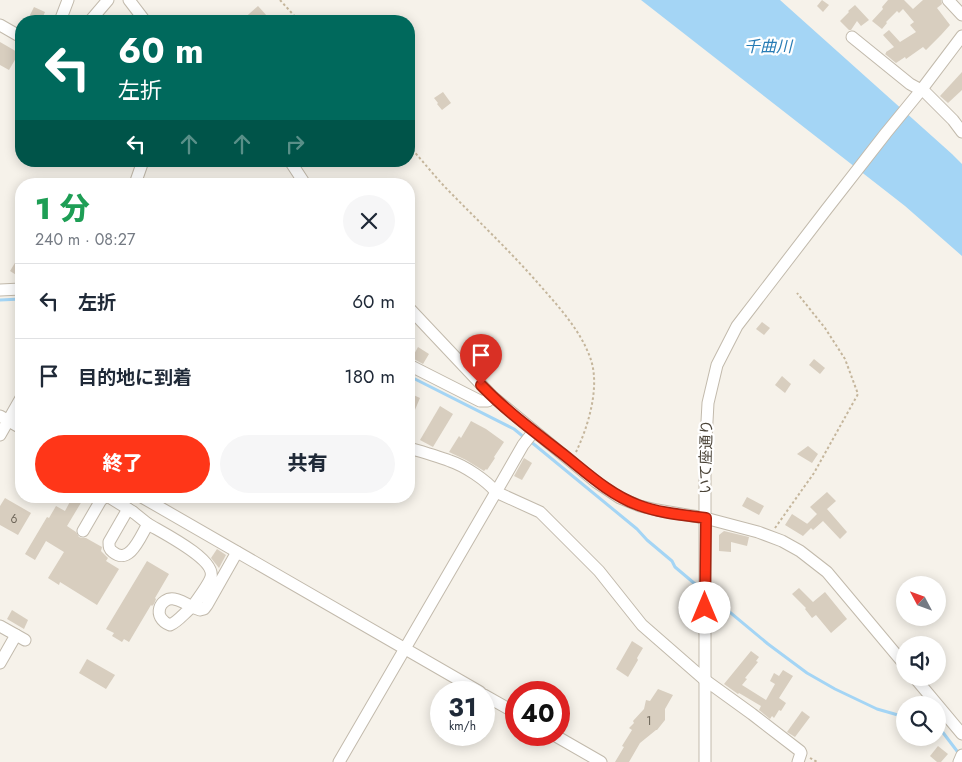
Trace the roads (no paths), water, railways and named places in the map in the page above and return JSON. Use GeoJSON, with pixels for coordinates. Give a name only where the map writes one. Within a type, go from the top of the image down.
{"type":"FeatureCollection","features":[{"type":"Feature","properties":{"kind":"street"},"geometry":{"type":"LineString","coordinates":[[62,15],[68,0]]}},
{"type":"Feature","properties":{"kind":"street"},"geometry":{"type":"LineString","coordinates":[[95,15],[108,0]]}},
{"type":"Feature","properties":{"kind":"street"},"geometry":{"type":"LineString","coordinates":[[129,0],[140,15]]}},
{"type":"Feature","properties":{"kind":"street"},"geometry":{"type":"LineString","coordinates":[[948,0],[962,15]]}},
{"type":"Feature","properties":{"kind":"street"},"geometry":{"type":"LineString","coordinates":[[0,25],[15,34]]}},
{"type":"Feature","properties":{"kind":"street"},"geometry":{"type":"LineString","coordinates":[[919,92],[962,36]]}},
{"type":"Feature","properties":{"kind":"street"},"geometry":{"type":"LineString","coordinates":[[852,37],[953,120],[962,132]]}},
{"type":"Feature","properties":{"kind":"street","name":"いて座通り"},"geometry":{"type":"LineString","coordinates":[[705,762],[705,458],[708,403],[717,365],[737,326],[919,92]]}},
{"type":"Feature","properties":{"kind":"street"},"geometry":{"type":"LineString","coordinates":[[294,167],[301,178]]}},
{"type":"Feature","properties":{"kind":"street"},"geometry":{"type":"LineString","coordinates":[[0,290],[15,289]]}},
{"type":"Feature","properties":{"kind":"street"},"geometry":{"type":"LineString","coordinates":[[415,314],[529,437],[572,461],[596,482],[620,498],[640,506],[706,518],[782,540],[827,572],[896,654]]}},
{"type":"Feature","properties":{"kind":"street"},"geometry":{"type":"LineString","coordinates":[[415,367],[480,401],[488,401],[492,396]]}},
{"type":"Feature","properties":{"kind":"street"},"geometry":{"type":"LineString","coordinates":[[0,435],[4,418],[15,405]]}},
{"type":"Feature","properties":{"kind":"street"},"geometry":{"type":"LineString","coordinates":[[4,418],[15,424]]}},
{"type":"Feature","properties":{"kind":"street"},"geometry":{"type":"LineString","coordinates":[[340,762],[529,437]]}},
{"type":"Feature","properties":{"kind":"street"},"geometry":{"type":"LineString","coordinates":[[415,450],[452,461],[467,469],[496,492],[540,512],[599,571],[642,625],[705,680],[800,751],[798,762]]}},
{"type":"Feature","properties":{"kind":"street"},"geometry":{"type":"LineString","coordinates":[[84,531],[99,503]]}},
{"type":"Feature","properties":{"kind":"street"},"geometry":{"type":"LineString","coordinates":[[119,503],[148,524],[198,555],[210,568],[212,576],[210,581],[192,607],[200,610],[204,609],[237,552]]}},
{"type":"Feature","properties":{"kind":"street"},"geometry":{"type":"LineString","coordinates":[[137,503],[109,542],[109,547],[112,551],[125,556],[133,549],[148,524]]}},
{"type":"Feature","properties":{"kind":"street"},"geometry":{"type":"LineString","coordinates":[[151,503],[461,681]]}},
{"type":"Feature","properties":{"kind":"street"},"geometry":{"type":"LineString","coordinates":[[0,626],[20,638],[0,663]]}},
{"type":"Feature","properties":{"kind":"street"},"geometry":{"type":"LineString","coordinates":[[923,686],[962,734]]}},
{"type":"Feature","properties":{"kind":"street"},"geometry":{"type":"LineString","coordinates":[[570,744],[601,762]]}},
{"type":"Feature","properties":{"kind":"street"},"geometry":{"type":"LineString","coordinates":[[959,762],[962,755]]}},
{"type":"Feature","properties":{"kind":"water","name":"千曲川"},"geometry":{"type":"Polygon","coordinates":[[[641,0],[780,0],[962,164],[962,256],[905,206],[641,0]]]}},
{"type":"Feature","properties":{"kind":"waterway"},"geometry":{"type":"LineString","coordinates":[[0,300],[15,299]]}},
{"type":"Feature","properties":{"kind":"waterway"},"geometry":{"type":"LineString","coordinates":[[415,379],[514,429],[525,438]]}},
{"type":"Feature","properties":{"kind":"waterway"},"geometry":{"type":"LineString","coordinates":[[530,441],[637,529],[672,561],[675,567],[701,589]]}},
{"type":"Feature","properties":{"kind":"waterway"},"geometry":{"type":"LineString","coordinates":[[708,594],[768,644],[807,673],[877,709],[896,714]]}},
{"type":"Feature","properties":{"kind":"waterway"},"geometry":{"type":"LineString","coordinates":[[946,737],[960,755]]}}]}
